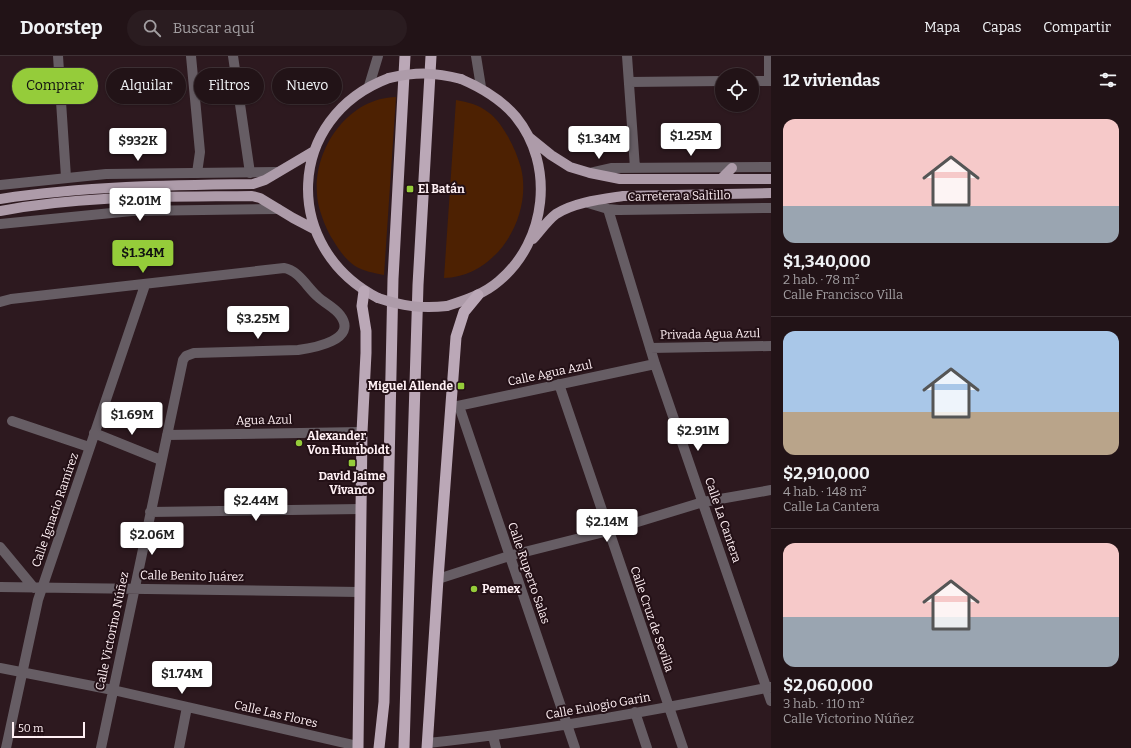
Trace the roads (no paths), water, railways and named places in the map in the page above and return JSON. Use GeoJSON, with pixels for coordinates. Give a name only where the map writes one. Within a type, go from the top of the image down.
{"type":"FeatureCollection","features":[{"type":"Feature","properties":{"kind":"highway"},"geometry":{"type":"LineString","coordinates":[[379,748],[384,702],[393,279],[405,56]]}},
{"type":"Feature","properties":{"kind":"highway"},"geometry":{"type":"LineString","coordinates":[[404,748],[418,285],[431,56]]}},
{"type":"Feature","properties":{"kind":"highway"},"geometry":{"type":"LineString","coordinates":[[358,747],[362,432],[366,353],[366,331],[362,306],[364,291]]}},
{"type":"Feature","properties":{"kind":"highway"},"geometry":{"type":"LineString","coordinates":[[428,746],[438,579],[455,406],[456,337],[464,312],[478,295]]}},
{"type":"Feature","properties":{"kind":"main road"},"geometry":{"type":"LineString","coordinates":[[413,73],[437,73],[461,79],[481,87],[500,100],[516,117],[528,136],[538,162],[542,189],[539,216],[530,242],[517,263],[499,281],[478,295],[447,306],[422,308],[399,305],[378,298],[364,291],[348,279],[334,264],[322,247],[314,229],[307,187],[314,151],[321,135],[337,111],[354,96],[369,86],[389,78],[413,73]]}},
{"type":"Feature","properties":{"kind":"main road","name":"Carretera a Saltillo"},"geometry":{"type":"LineString","coordinates":[[528,136],[561,162],[590,173],[620,179],[771,179]]}},
{"type":"Feature","properties":{"kind":"main road"},"geometry":{"type":"LineString","coordinates":[[0,199],[76,189],[107,187],[252,184],[265,180],[314,151]]}},
{"type":"Feature","properties":{"kind":"main road"},"geometry":{"type":"LineString","coordinates":[[721,179],[732,168]]}},
{"type":"Feature","properties":{"kind":"main road","name":"Carretera a Saltillo"},"geometry":{"type":"LineString","coordinates":[[530,242],[556,214],[588,203],[624,196],[771,193]]}},
{"type":"Feature","properties":{"kind":"main road"},"geometry":{"type":"LineString","coordinates":[[0,210],[29,205],[110,198],[252,196],[260,198],[314,229]]}},
{"type":"Feature","properties":{"kind":"street"},"geometry":{"type":"LineString","coordinates":[[58,56],[66,177]]}},
{"type":"Feature","properties":{"kind":"street"},"geometry":{"type":"LineString","coordinates":[[191,56],[200,152],[197,173]]}},
{"type":"Feature","properties":{"kind":"street"},"geometry":{"type":"LineString","coordinates":[[233,56],[250,173]]}},
{"type":"Feature","properties":{"kind":"street"},"geometry":{"type":"LineString","coordinates":[[369,86],[378,56]]}},
{"type":"Feature","properties":{"kind":"street"},"geometry":{"type":"LineString","coordinates":[[476,56],[481,87]]}},
{"type":"Feature","properties":{"kind":"street"},"geometry":{"type":"LineString","coordinates":[[627,56],[635,168]]}},
{"type":"Feature","properties":{"kind":"street"},"geometry":{"type":"LineString","coordinates":[[759,81],[770,80],[769,56]]}},
{"type":"Feature","properties":{"kind":"street"},"geometry":{"type":"LineString","coordinates":[[629,82],[715,81]]}},
{"type":"Feature","properties":{"kind":"street"},"geometry":{"type":"LineString","coordinates":[[590,173],[612,168],[771,167]]}},
{"type":"Feature","properties":{"kind":"street"},"geometry":{"type":"LineString","coordinates":[[0,185],[106,174],[278,172]]}},
{"type":"Feature","properties":{"kind":"street","name":"Carretera a Saltillo"},"geometry":{"type":"LineString","coordinates":[[588,203],[608,209],[771,208]]}},
{"type":"Feature","properties":{"kind":"street"},"geometry":{"type":"LineString","coordinates":[[0,224],[132,211],[278,209]]}},
{"type":"Feature","properties":{"kind":"street","name":"Calle La Cantera"},"geometry":{"type":"LineString","coordinates":[[608,209],[655,364],[769,687],[771,702]]}},
{"type":"Feature","properties":{"kind":"street","name":"Calle Victorino Núñez"},"geometry":{"type":"LineString","coordinates":[[101,748],[161,460],[182,364],[186,356],[194,353],[298,350],[310,348],[338,338],[345,328],[341,316],[316,296],[295,273],[288,269],[280,268],[146,285]]}},
{"type":"Feature","properties":{"kind":"street"},"geometry":{"type":"LineString","coordinates":[[0,302],[11,299],[146,285]]}},
{"type":"Feature","properties":{"kind":"street","name":"Calle Ignacio Ramírez"},"geometry":{"type":"LineString","coordinates":[[6,748],[38,600],[38,588],[146,285]]}},
{"type":"Feature","properties":{"kind":"street","name":"Privada Agua Azul"},"geometry":{"type":"LineString","coordinates":[[650,348],[771,346]]}},
{"type":"Feature","properties":{"kind":"street","name":"Calle Agua Azul"},"geometry":{"type":"LineString","coordinates":[[455,406],[655,364]]}},
{"type":"Feature","properties":{"kind":"street","name":"Calle Cruz de Sevilla"},"geometry":{"type":"LineString","coordinates":[[559,384],[683,748]]}},
{"type":"Feature","properties":{"kind":"street","name":"Calle Ruperto Salas"},"geometry":{"type":"LineString","coordinates":[[455,406],[509,556],[575,748]]}},
{"type":"Feature","properties":{"kind":"street"},"geometry":{"type":"LineString","coordinates":[[12,421],[89,447]]}},
{"type":"Feature","properties":{"kind":"street","name":"Agua Azul"},"geometry":{"type":"LineString","coordinates":[[167,435],[362,432]]}},
{"type":"Feature","properties":{"kind":"street"},"geometry":{"type":"LineString","coordinates":[[94,433],[161,460]]}},
{"type":"Feature","properties":{"kind":"street"},"geometry":{"type":"LineString","coordinates":[[438,579],[509,556],[608,531],[704,502],[771,490]]}},
{"type":"Feature","properties":{"kind":"street"},"geometry":{"type":"LineString","coordinates":[[150,512],[361,509]]}},
{"type":"Feature","properties":{"kind":"street"},"geometry":{"type":"LineString","coordinates":[[0,547],[38,588]]}},
{"type":"Feature","properties":{"kind":"street","name":"Calle Benito Juárez"},"geometry":{"type":"LineString","coordinates":[[0,587],[360,592]]}},
{"type":"Feature","properties":{"kind":"street","name":"Calle Las Flores"},"geometry":{"type":"LineString","coordinates":[[0,668],[22,674],[113,690],[358,747]]}},
{"type":"Feature","properties":{"kind":"street","name":"Calle Eulogio Garin"},"geometry":{"type":"LineString","coordinates":[[428,746],[567,726],[769,687]]}},
{"type":"Feature","properties":{"kind":"street"},"geometry":{"type":"LineString","coordinates":[[178,748],[188,707]]}},
{"type":"Feature","properties":{"kind":"street"},"geometry":{"type":"LineString","coordinates":[[635,712],[647,748]]}},
{"type":"Feature","properties":{"kind":"street"},"geometry":{"type":"LineString","coordinates":[[493,736],[496,748]]}},
{"type":"Feature","properties":{"kind":"place","name":"El Batán"},"geometry":{"type":"Point","coordinates":[410,189]}},
{"type":"Feature","properties":{"kind":"place","name":"Miguel Allende"},"geometry":{"type":"Point","coordinates":[461,386]}},
{"type":"Feature","properties":{"kind":"place","name":"Alexander Von Humboldt"},"geometry":{"type":"Point","coordinates":[299,443]}},
{"type":"Feature","properties":{"kind":"place","name":"David Jaime Vivanco"},"geometry":{"type":"Point","coordinates":[352,463]}},
{"type":"Feature","properties":{"kind":"place","name":"Pemex"},"geometry":{"type":"Point","coordinates":[474,589]}}]}
